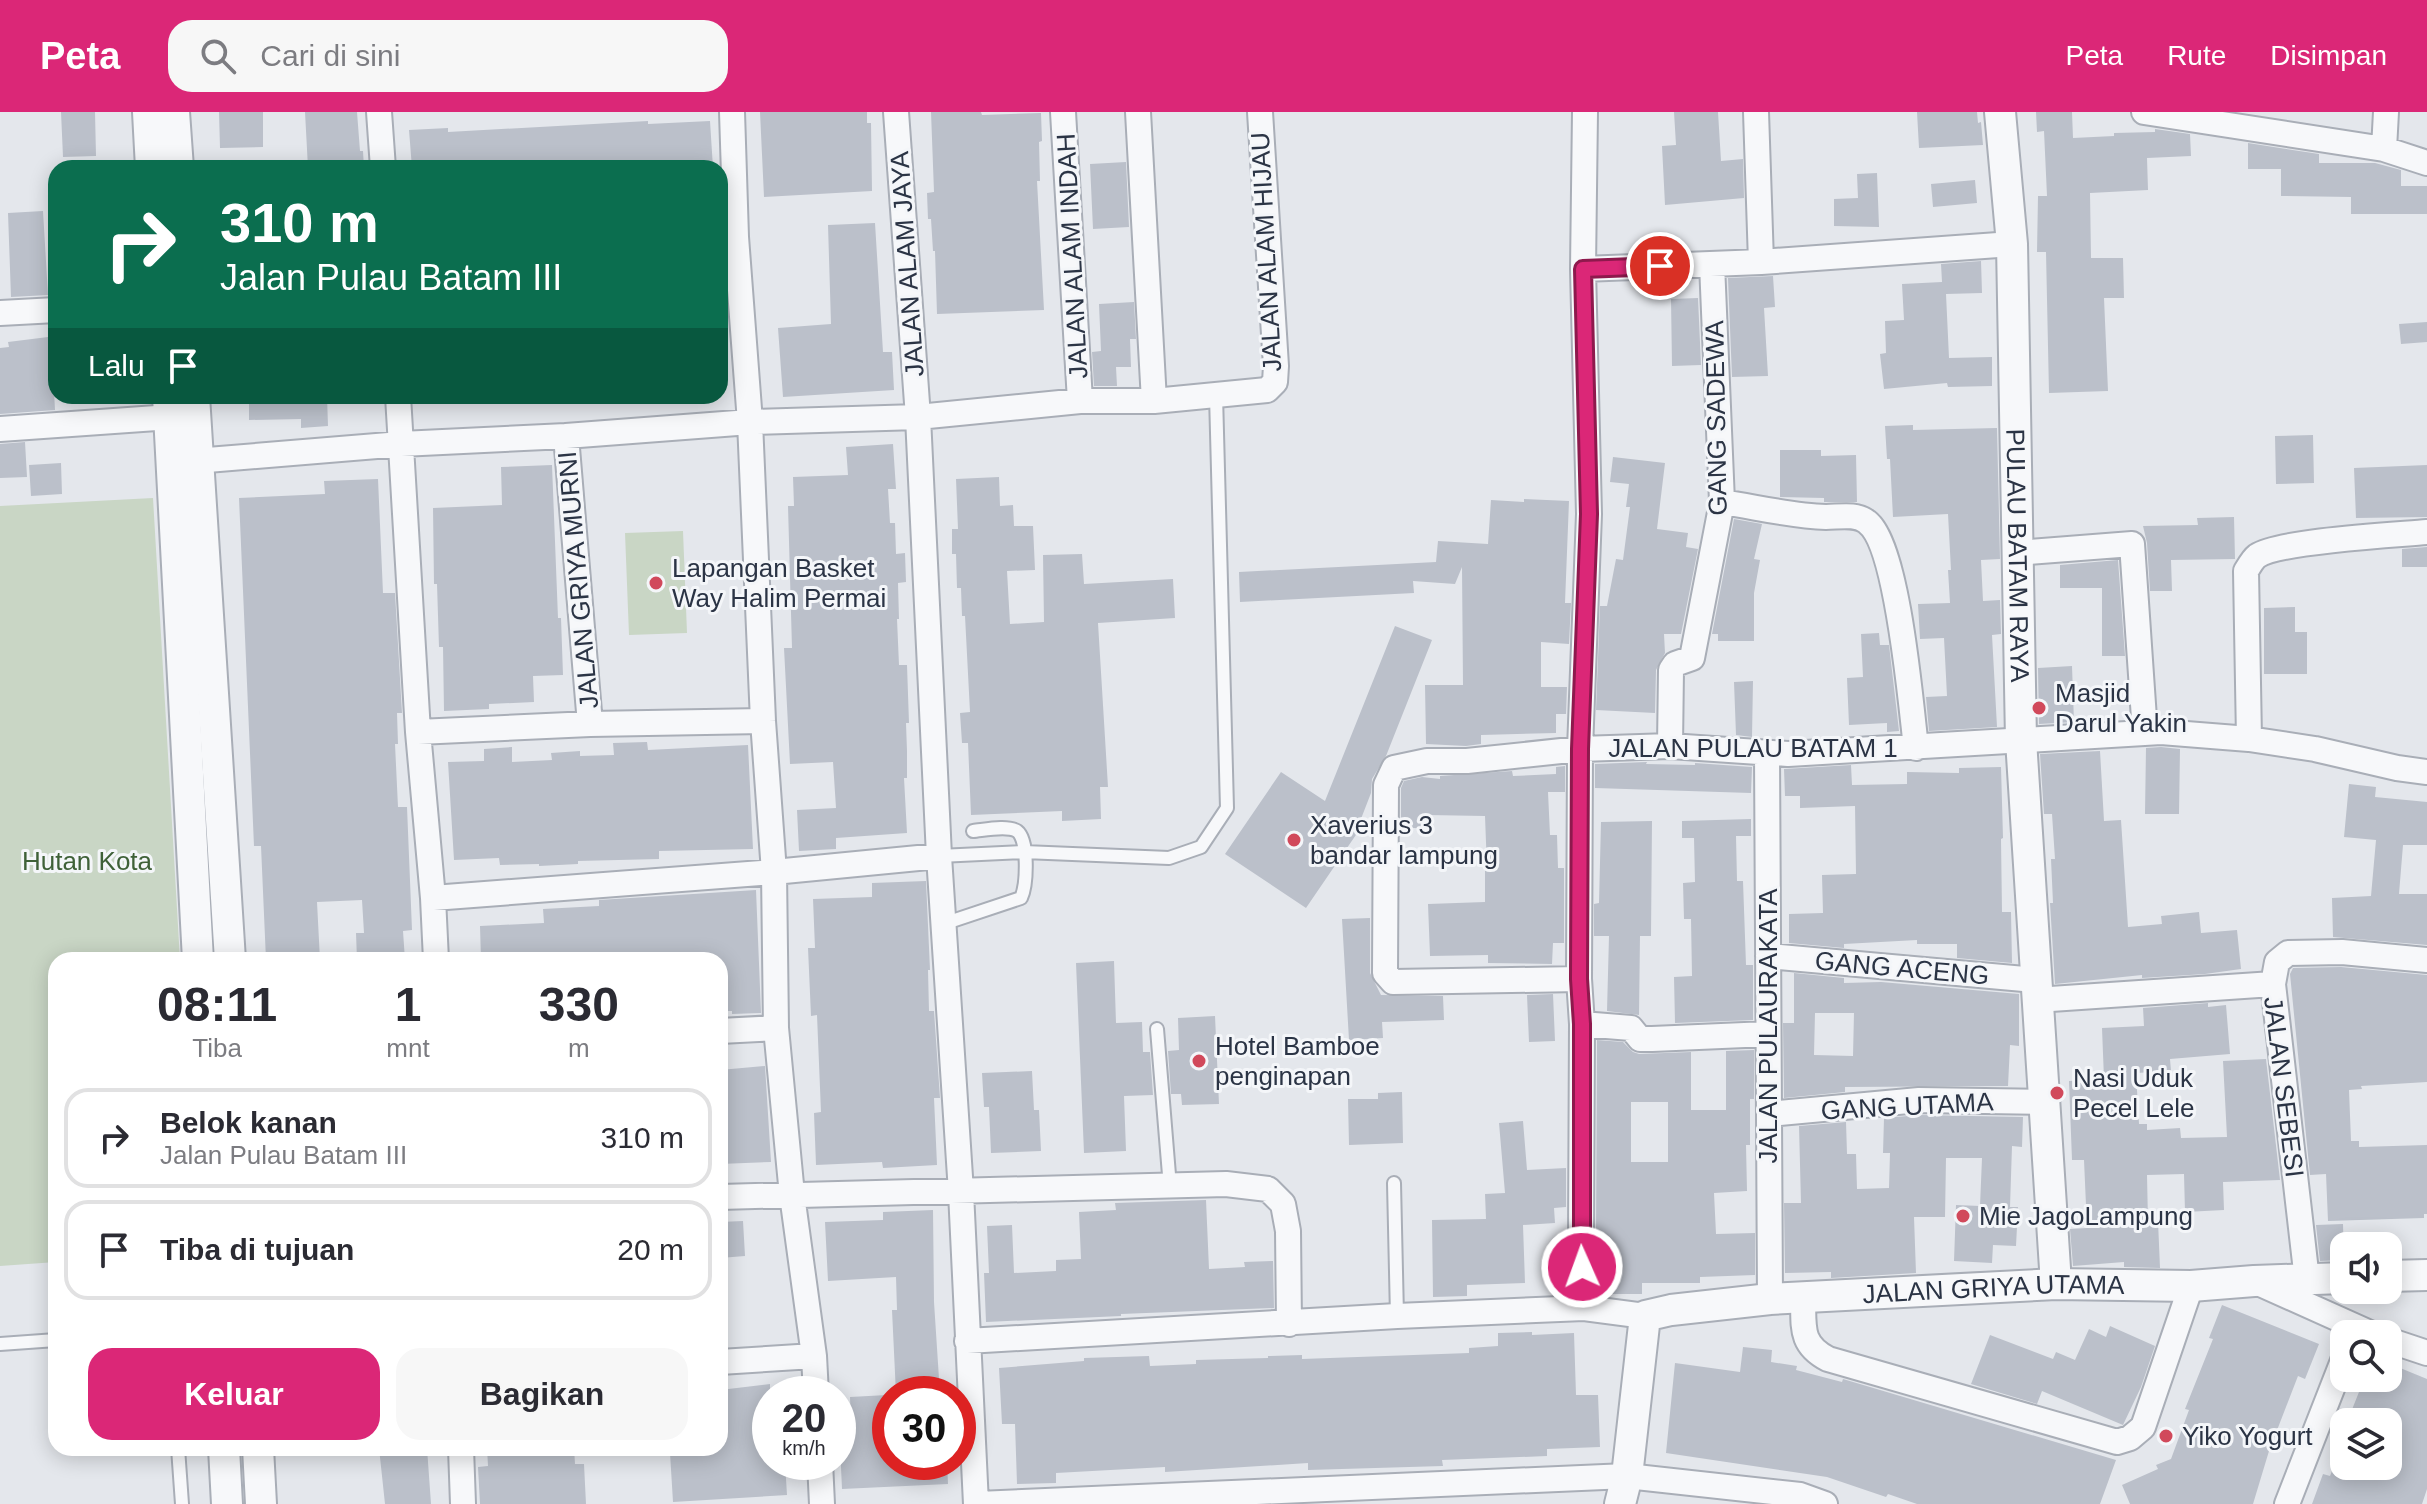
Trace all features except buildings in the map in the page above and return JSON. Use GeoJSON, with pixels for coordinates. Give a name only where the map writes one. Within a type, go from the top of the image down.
{"type":"FeatureCollection","features":[{"type":"Feature","properties":{"kind":"street"},"geometry":{"type":"LineString","coordinates":[[148,112],[151,160]]}},
{"type":"Feature","properties":{"kind":"street"},"geometry":{"type":"LineString","coordinates":[[174,112],[177,160]]}},
{"type":"Feature","properties":{"kind":"street"},"geometry":{"type":"LineString","coordinates":[[379,112],[382,160]]}},
{"type":"Feature","properties":{"kind":"street"},"geometry":{"type":"LineString","coordinates":[[732,112],[728,237],[750,422],[763,721],[774,872],[776,1028],[792,1195],[815,1376]]}},
{"type":"Feature","properties":{"kind":"street","name":"JALAN ALAM JAYA"},"geometry":{"type":"LineString","coordinates":[[896,112],[918,417],[939,856],[977,1504]]}},
{"type":"Feature","properties":{"kind":"street","name":"JALAN ALAM INDAH"},"geometry":{"type":"LineString","coordinates":[[1063,112],[1080,401]]}},
{"type":"Feature","properties":{"kind":"street"},"geometry":{"type":"LineString","coordinates":[[1138,112],[1154,401]]}},
{"type":"Feature","properties":{"kind":"street","name":"JALAN ALAM HIJAU"},"geometry":{"type":"LineString","coordinates":[[1216,395],[1267,390],[1275,382],[1260,112]]}},
{"type":"Feature","properties":{"kind":"street"},"geometry":{"type":"LineString","coordinates":[[1584,1308],[1579,979],[1580,749],[1589,514],[1583,269],[1585,112]]}},
{"type":"Feature","properties":{"kind":"street"},"geometry":{"type":"LineString","coordinates":[[1756,112],[1761,262]]}},
{"type":"Feature","properties":{"kind":"street","name":"PULAU BATAM RAYA"},"geometry":{"type":"LineString","coordinates":[[2000,112],[2012,244],[2021,740],[2056,1284]]}},
{"type":"Feature","properties":{"kind":"street"},"geometry":{"type":"LineString","coordinates":[[2144,112],[2384,149],[2427,163]]}},
{"type":"Feature","properties":{"kind":"street"},"geometry":{"type":"LineString","coordinates":[[2384,149],[2386,112]]}},
{"type":"Feature","properties":{"kind":"street"},"geometry":{"type":"LineString","coordinates":[[1583,269],[1761,262],[2012,244]]}},
{"type":"Feature","properties":{"kind":"street","name":"GANG SADEWA"},"geometry":{"type":"LineString","coordinates":[[1670,746],[1671,670],[1675,664],[1692,658],[1722,502],[1712,264]]}},
{"type":"Feature","properties":{"kind":"street"},"geometry":{"type":"LineString","coordinates":[[0,313],[48,310]]}},
{"type":"Feature","properties":{"kind":"street"},"geometry":{"type":"LineString","coordinates":[[185,462],[401,444],[750,422],[918,417],[1080,401],[1154,401],[1216,395]]}},
{"type":"Feature","properties":{"kind":"street"},"geometry":{"type":"LineString","coordinates":[[398,404],[418,732],[436,952]]}},
{"type":"Feature","properties":{"kind":"street"},"geometry":{"type":"LineString","coordinates":[[0,429],[182,406],[198,952]]}},
{"type":"Feature","properties":{"kind":"street","name":"JALAN GRIYA MURNI"},"geometry":{"type":"LineString","coordinates":[[566,436],[590,724]]}},
{"type":"Feature","properties":{"kind":"street"},"geometry":{"type":"LineString","coordinates":[[185,462],[229,952]]}},
{"type":"Feature","properties":{"kind":"street"},"geometry":{"type":"LineString","coordinates":[[1722,502],[1823,517],[1853,517],[1867,522],[1880,537],[1890,570],[1905,656],[1916,748]]}},
{"type":"Feature","properties":{"kind":"street"},"geometry":{"type":"LineString","coordinates":[[2249,739],[2246,571],[2256,556],[2274,549],[2305,544],[2427,532]]}},
{"type":"Feature","properties":{"kind":"street"},"geometry":{"type":"LineString","coordinates":[[2017,553],[2132,544],[2145,733]]}},
{"type":"Feature","properties":{"kind":"street"},"geometry":{"type":"LineString","coordinates":[[418,732],[590,724],[763,721]]}},
{"type":"Feature","properties":{"kind":"street","name":"JALAN PULAU BATAM 1"},"geometry":{"type":"LineString","coordinates":[[1579,979],[1424,983],[1393,982],[1385,973],[1386,785],[1394,768],[1427,761],[1467,761],[1580,749],[1670,746],[1767,754],[2161,732],[2249,739],[2427,772]]}},
{"type":"Feature","properties":{"kind":"street","name":"JALAN PULAURAKATA"},"geometry":{"type":"LineString","coordinates":[[1767,754],[1770,1299]]}},
{"type":"Feature","properties":{"kind":"street"},"geometry":{"type":"LineString","coordinates":[[433,898],[939,856]]}},
{"type":"Feature","properties":{"kind":"street"},"geometry":{"type":"LineString","coordinates":[[2273,984],[2277,962],[2288,953],[2342,952],[2427,960]]}},
{"type":"Feature","properties":{"kind":"street","name":"GANG ACENG"},"geometry":{"type":"LineString","coordinates":[[1768,956],[2036,990]]}},
{"type":"Feature","properties":{"kind":"street","name":"JALAN SEBESI"},"geometry":{"type":"LineString","coordinates":[[2036,990],[2273,984],[2307,1280]]}},
{"type":"Feature","properties":{"kind":"street"},"geometry":{"type":"LineString","coordinates":[[1582,1024],[1631,1028],[1640,1039],[1768,1034]]}},
{"type":"Feature","properties":{"kind":"street"},"geometry":{"type":"LineString","coordinates":[[728,1031],[776,1028]]}},
{"type":"Feature","properties":{"kind":"street","name":"GANG UTAMA"},"geometry":{"type":"LineString","coordinates":[[1769,1114],[1919,1100],[2044,1102]]}},
{"type":"Feature","properties":{"kind":"street"},"geometry":{"type":"LineString","coordinates":[[728,1197],[1226,1184],[1268,1189],[1283,1204],[1288,1231],[1289,1324]]}},
{"type":"Feature","properties":{"kind":"street"},"geometry":{"type":"LineString","coordinates":[[2402,1276],[2427,1275]]}},
{"type":"Feature","properties":{"kind":"street","name":"JALAN GRIYA UTAMA"},"geometry":{"type":"LineString","coordinates":[[1645,1316],[1671,1310],[1803,1297],[2056,1284],[2191,1286],[2330,1279]]}},
{"type":"Feature","properties":{"kind":"street"},"geometry":{"type":"LineString","coordinates":[[2254,1281],[2335,1320]]}},
{"type":"Feature","properties":{"kind":"street"},"geometry":{"type":"LineString","coordinates":[[1803,1297],[1807,1344],[1828,1359],[2117,1442],[2130,1438],[2143,1427],[2191,1286]]}},
{"type":"Feature","properties":{"kind":"street"},"geometry":{"type":"LineString","coordinates":[[967,1341],[1584,1308],[1645,1316],[1624,1490]]}},
{"type":"Feature","properties":{"kind":"street"},"geometry":{"type":"LineString","coordinates":[[2402,1345],[2427,1353]]}},
{"type":"Feature","properties":{"kind":"street"},"geometry":{"type":"LineString","coordinates":[[728,1361],[814,1356]]}},
{"type":"Feature","properties":{"kind":"street"},"geometry":{"type":"LineString","coordinates":[[2287,1504],[2331,1392]]}},
{"type":"Feature","properties":{"kind":"street"},"geometry":{"type":"LineString","coordinates":[[224,1456],[227,1504]]}},
{"type":"Feature","properties":{"kind":"street"},"geometry":{"type":"LineString","coordinates":[[258,1456],[261,1504]]}},
{"type":"Feature","properties":{"kind":"street"},"geometry":{"type":"LineString","coordinates":[[461,1456],[463,1504]]}},
{"type":"Feature","properties":{"kind":"street"},"geometry":{"type":"LineString","coordinates":[[821,1480],[822,1504]]}},
{"type":"Feature","properties":{"kind":"street"},"geometry":{"type":"LineString","coordinates":[[977,1504],[1624,1490],[1800,1495],[1825,1504]]}},
{"type":"Feature","properties":{"kind":"lane"},"geometry":{"type":"LineString","coordinates":[[939,856],[1024,852],[1169,858],[1201,847],[1227,808],[1216,395]]}},
{"type":"Feature","properties":{"kind":"lane"},"geometry":{"type":"LineString","coordinates":[[943,924],[1021,898],[1025,889],[1024,840],[1013,829],[973,831]]}},
{"type":"Feature","properties":{"kind":"lane"},"geometry":{"type":"LineString","coordinates":[[1157,1029],[1170,1187]]}},
{"type":"Feature","properties":{"kind":"lane"},"geometry":{"type":"LineString","coordinates":[[1394,1183],[1397,1316]]}},
{"type":"Feature","properties":{"kind":"lane"},"geometry":{"type":"LineString","coordinates":[[0,1344],[48,1341]]}},
{"type":"Feature","properties":{"kind":"lane"},"geometry":{"type":"LineString","coordinates":[[179,1456],[182,1504]]}},
{"type":"Feature","properties":{"kind":"green space","name":"Hutan Kota"},"geometry":{"type":"Polygon","coordinates":[[[153,498],[180,952],[48,952],[48,1263],[0,1266],[0,506],[153,498]]]}},
{"type":"Feature","properties":{"kind":"green space","name":"Lapangan Basket Way Halim Permai"},"geometry":{"type":"Polygon","coordinates":[[[683,531],[687,633],[629,635],[625,533],[683,531]]]}},
{"type":"Feature","properties":{"kind":"place","name":"Lapangan Basket Way Halim Permai"},"geometry":{"type":"Point","coordinates":[656,583]}},
{"type":"Feature","properties":{"kind":"place","name":"Masjid Darul Yakin"},"geometry":{"type":"Point","coordinates":[2039,708]}},
{"type":"Feature","properties":{"kind":"place","name":"Xaverius 3 bandar lampung"},"geometry":{"type":"Point","coordinates":[1294,840]}},
{"type":"Feature","properties":{"kind":"place","name":"Hotel Bamboe penginapan"},"geometry":{"type":"Point","coordinates":[1199,1061]}},
{"type":"Feature","properties":{"kind":"place","name":"Nasi Uduk Pecel Lele"},"geometry":{"type":"Point","coordinates":[2057,1093]}},
{"type":"Feature","properties":{"kind":"place","name":"Mie JagoLampung"},"geometry":{"type":"Point","coordinates":[1963,1216]}},
{"type":"Feature","properties":{"kind":"place","name":"Yiko Yogurt"},"geometry":{"type":"Point","coordinates":[2166,1436]}},
{"type":"Feature","properties":{"kind":"route"},"geometry":{"type":"LineString","coordinates":[[1582,1267],[1580,749],[1589,514],[1583,269],[1660,266]]}}]}
